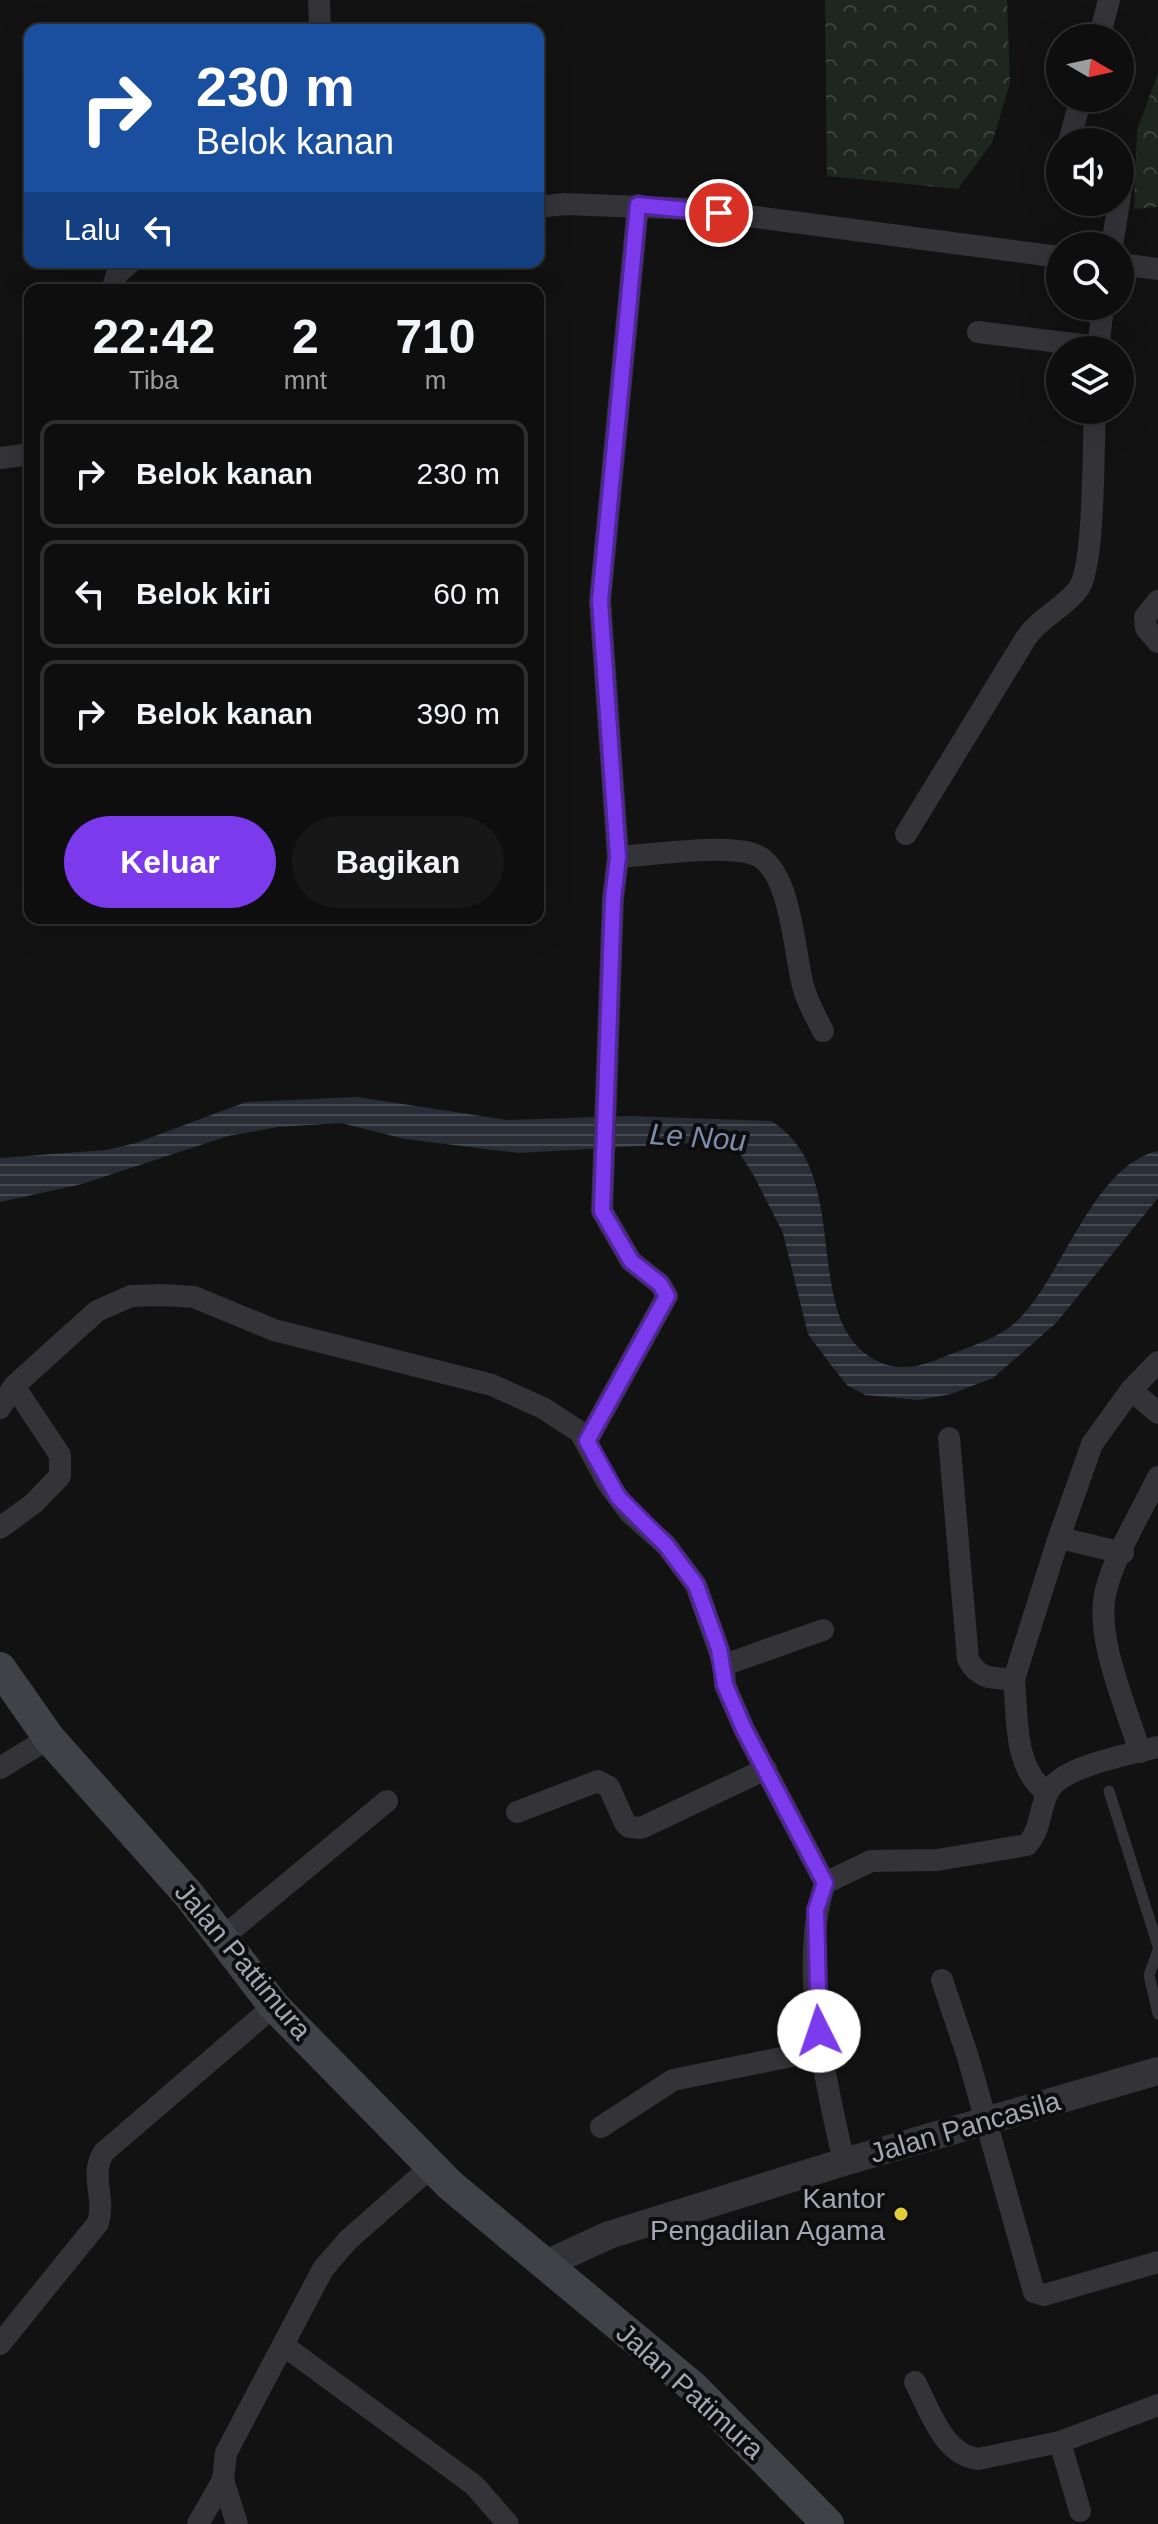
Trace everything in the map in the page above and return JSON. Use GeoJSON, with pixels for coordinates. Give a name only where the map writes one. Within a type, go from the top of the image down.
{"type":"FeatureCollection","features":[{"type":"Feature","properties":{"kind":"main road","name":"Jalan Pattimura"},"geometry":{"type":"LineString","coordinates":[[0,1668],[49,1738],[140,1837],[223,1937],[274,2006],[432,2166],[499,2229],[546,2264]]}},
{"type":"Feature","properties":{"kind":"main road","name":"Jalan Patimura"},"geometry":{"type":"LineString","coordinates":[[546,2264],[693,2387],[828,2524]]}},
{"type":"Feature","properties":{"kind":"street"},"geometry":{"type":"LineString","coordinates":[[319,0],[320,24]]}},
{"type":"Feature","properties":{"kind":"street"},"geometry":{"type":"LineString","coordinates":[[1103,24],[1109,0]]}},
{"type":"Feature","properties":{"kind":"street"},"geometry":{"type":"LineString","coordinates":[[587,1441],[667,1296],[660,1284],[631,1261],[602,1211],[613,899],[618,857],[600,601],[638,205]]}},
{"type":"Feature","properties":{"kind":"street"},"geometry":{"type":"LineString","coordinates":[[544,206],[638,205],[1046,255]]}},
{"type":"Feature","properties":{"kind":"street"},"geometry":{"type":"LineString","coordinates":[[1134,266],[1158,269]]}},
{"type":"Feature","properties":{"kind":"street"},"geometry":{"type":"LineString","coordinates":[[978,332],[1046,341]]}},
{"type":"Feature","properties":{"kind":"street"},"geometry":{"type":"LineString","coordinates":[[906,834],[1026,638],[1036,624],[1069,600],[1086,573],[1094,424]]}},
{"type":"Feature","properties":{"kind":"street"},"geometry":{"type":"LineString","coordinates":[[0,458],[24,455]]}},
{"type":"Feature","properties":{"kind":"street"},"geometry":{"type":"LineString","coordinates":[[1158,601],[1145,617],[1146,628],[1158,642]]}},
{"type":"Feature","properties":{"kind":"street"},"geometry":{"type":"LineString","coordinates":[[618,857],[736,851],[756,855],[773,870],[784,893],[804,989],[823,1031]]}},
{"type":"Feature","properties":{"kind":"street"},"geometry":{"type":"LineString","coordinates":[[0,1408],[14,1386],[97,1311],[131,1296],[194,1297],[274,1330],[492,1385],[543,1408],[580,1432],[607,1482],[622,1502],[666,1545],[696,1585],[724,1665],[730,1696],[825,1883],[816,1910],[816,2011],[844,2162]]}},
{"type":"Feature","properties":{"kind":"street"},"geometry":{"type":"LineString","coordinates":[[1047,1793],[1033,1783],[1022,1761],[1014,1679],[1092,1444],[1131,1390],[1158,1362]]}},
{"type":"Feature","properties":{"kind":"street"},"geometry":{"type":"LineString","coordinates":[[0,1528],[34,1503],[60,1476],[60,1455],[14,1386]]}},
{"type":"Feature","properties":{"kind":"street"},"geometry":{"type":"LineString","coordinates":[[1131,1390],[1158,1413]]}},
{"type":"Feature","properties":{"kind":"street"},"geometry":{"type":"LineString","coordinates":[[949,1438],[968,1659],[974,1672],[984,1677],[1014,1679]]}},
{"type":"Feature","properties":{"kind":"street"},"geometry":{"type":"LineString","coordinates":[[825,1883],[871,1861],[937,1860],[1027,1845],[1034,1837],[1047,1793],[1054,1783],[1089,1766],[1149,1749],[1105,1635],[1106,1588],[1158,1477]]}},
{"type":"Feature","properties":{"kind":"street"},"geometry":{"type":"LineString","coordinates":[[1057,1543],[1064,1539],[1123,1553]]}},
{"type":"Feature","properties":{"kind":"street"},"geometry":{"type":"LineString","coordinates":[[724,1665],[823,1630]]}},
{"type":"Feature","properties":{"kind":"street"},"geometry":{"type":"LineString","coordinates":[[0,1768],[49,1738]]}},
{"type":"Feature","properties":{"kind":"street"},"geometry":{"type":"LineString","coordinates":[[517,1812],[598,1781],[609,1787],[625,1823],[629,1827],[641,1828],[766,1769]]}},
{"type":"Feature","properties":{"kind":"street"},"geometry":{"type":"LineString","coordinates":[[223,1937],[387,1801]]}},
{"type":"Feature","properties":{"kind":"street"},"geometry":{"type":"LineString","coordinates":[[942,1980],[1034,2292],[1044,2295],[1158,2262]]}},
{"type":"Feature","properties":{"kind":"street"},"geometry":{"type":"LineString","coordinates":[[0,2344],[98,2223],[102,2204],[96,2177],[97,2163],[104,2152],[274,2006]]}},
{"type":"Feature","properties":{"kind":"street"},"geometry":{"type":"LineString","coordinates":[[601,2127],[673,2080],[821,2050]]}},
{"type":"Feature","properties":{"kind":"street","name":"Jalan Pancasila"},"geometry":{"type":"LineString","coordinates":[[546,2264],[609,2235],[844,2162],[1158,2071]]}},
{"type":"Feature","properties":{"kind":"street"},"geometry":{"type":"LineString","coordinates":[[198,2524],[223,2480],[226,2453],[239,2423],[334,2255],[432,2166]]}},
{"type":"Feature","properties":{"kind":"street"},"geometry":{"type":"LineString","coordinates":[[283,2345],[474,2485],[508,2524]]}},
{"type":"Feature","properties":{"kind":"street"},"geometry":{"type":"LineString","coordinates":[[915,2382],[952,2448],[965,2457],[985,2459],[1060,2442],[1158,2405]]}},
{"type":"Feature","properties":{"kind":"street"},"geometry":{"type":"LineString","coordinates":[[1060,2442],[1080,2511]]}},
{"type":"Feature","properties":{"kind":"street"},"geometry":{"type":"LineString","coordinates":[[223,2480],[237,2524]]}},
{"type":"Feature","properties":{"kind":"lane"},"geometry":{"type":"LineString","coordinates":[[1109,1791],[1158,1948],[1149,1975],[1158,2014]]}},
{"type":"Feature","properties":{"kind":"green space"},"geometry":{"type":"Polygon","coordinates":[[[825,0],[1007,0],[1010,83],[992,143],[958,189],[827,176],[825,0]]]}},
{"type":"Feature","properties":{"kind":"green space"},"geometry":{"type":"Polygon","coordinates":[[[1158,73],[1158,207],[1134,209],[1137,130],[1158,73]]]}},
{"type":"Feature","properties":{"kind":"water","name":"Le Nou"},"geometry":{"type":"Polygon","coordinates":[[[357,1097],[507,1120],[629,1116],[771,1121],[795,1142],[810,1169],[819,1200],[834,1297],[843,1325],[867,1355],[897,1367],[930,1362],[1010,1327],[1034,1302],[1080,1225],[1115,1177],[1135,1161],[1158,1151],[1158,1198],[1056,1323],[993,1378],[951,1394],[919,1400],[865,1395],[847,1385],[808,1334],[783,1233],[754,1176],[740,1154],[709,1142],[519,1153],[405,1139],[341,1123],[278,1127],[228,1136],[82,1184],[0,1202],[0,1158],[106,1150],[136,1143],[246,1102],[357,1097]]]}},
{"type":"Feature","properties":{"kind":"place","name":"Kantor Pengadilan Agama"},"geometry":{"type":"Point","coordinates":[901,2214]}},
{"type":"Feature","properties":{"kind":"route"},"geometry":{"type":"LineString","coordinates":[[719,213],[638,205],[600,601],[612,737],[618,857],[613,899],[602,1211],[631,1261],[660,1284],[667,1296],[587,1441],[607,1482],[629,1512],[666,1545],[696,1585],[724,1665],[725,1685],[744,1729],[825,1883],[816,1910],[816,2011],[819,2031]]}}]}
